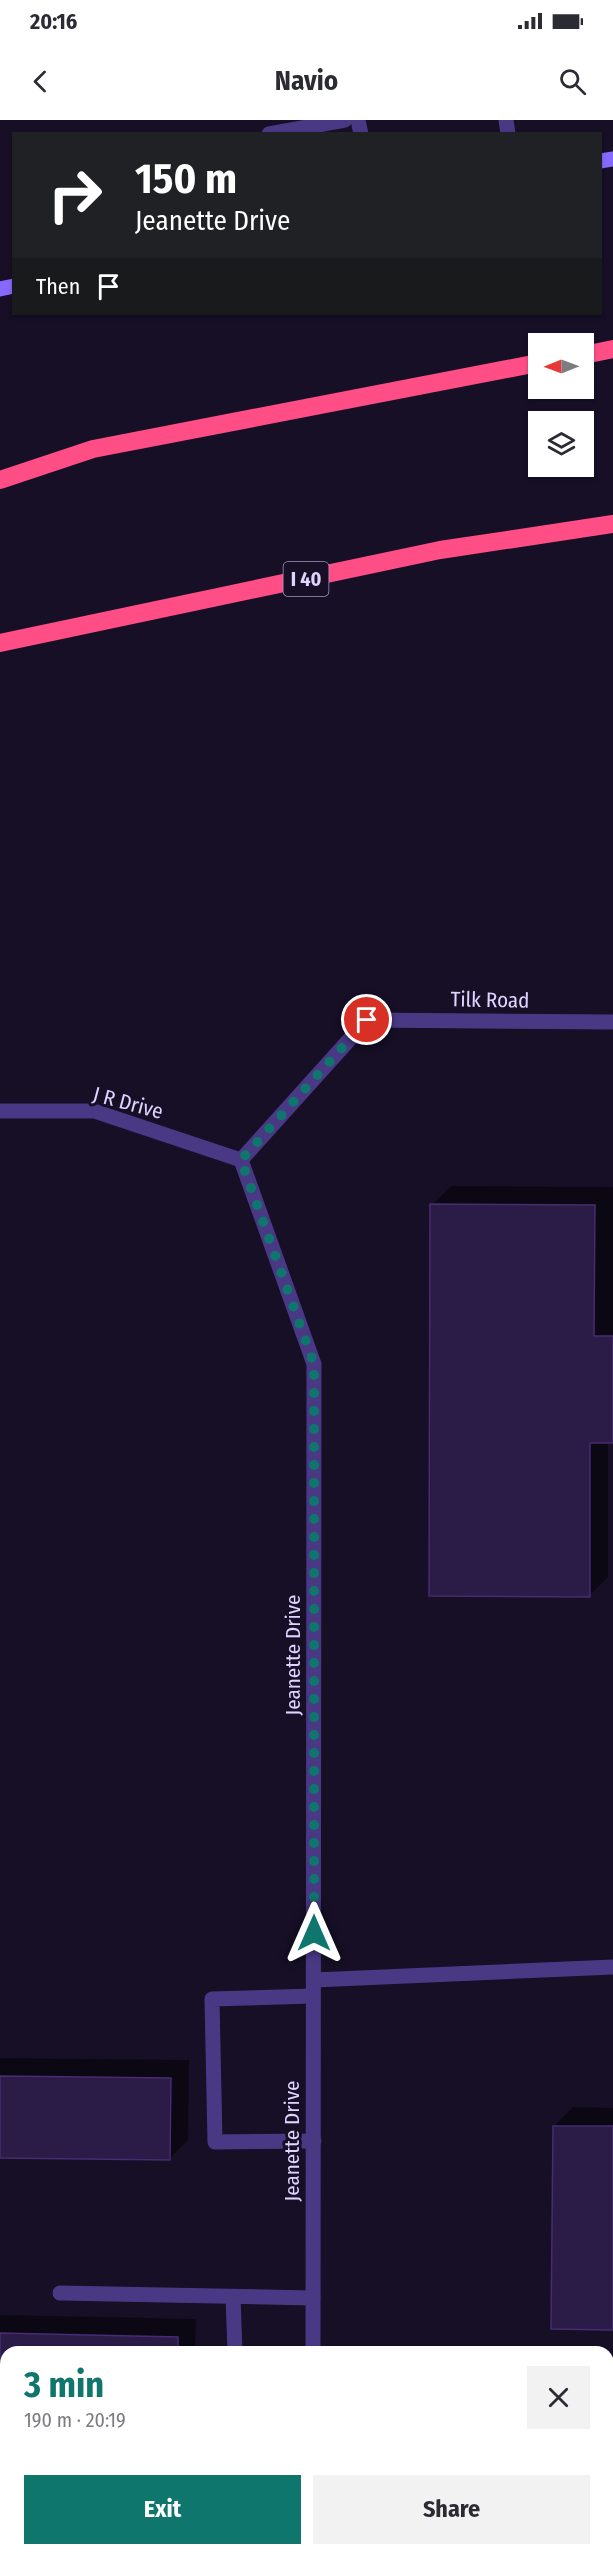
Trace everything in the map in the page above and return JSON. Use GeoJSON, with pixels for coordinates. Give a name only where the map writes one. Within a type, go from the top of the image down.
{"type":"FeatureCollection","features":[{"type":"Feature","properties":{"kind":"highway"},"geometry":{"type":"LineString","coordinates":[[594,353],[613,349]]}},
{"type":"Feature","properties":{"kind":"highway"},"geometry":{"type":"LineString","coordinates":[[0,480],[93,449],[528,365]]}},
{"type":"Feature","properties":{"kind":"highway","name":"I 40"},"geometry":{"type":"LineString","coordinates":[[0,643],[440,550],[613,524]]}},
{"type":"Feature","properties":{"kind":"street"},"geometry":{"type":"LineString","coordinates":[[280,132],[345,120]]}},
{"type":"Feature","properties":{"kind":"street","name":"Tilk Road"},"geometry":{"type":"LineString","coordinates":[[241,1160],[367,1020],[613,1022]]}},
{"type":"Feature","properties":{"kind":"street","name":"J R Drive"},"geometry":{"type":"LineString","coordinates":[[0,1111],[94,1111],[241,1160]]}},
{"type":"Feature","properties":{"kind":"street","name":"Jeanette Drive"},"geometry":{"type":"LineString","coordinates":[[241,1160],[314,1364],[314,2346]]}},
{"type":"Feature","properties":{"kind":"street"},"geometry":{"type":"LineString","coordinates":[[314,1980],[613,1967]]}},
{"type":"Feature","properties":{"kind":"street"},"geometry":{"type":"LineString","coordinates":[[313,1996],[212,1999],[215,2142],[314,2141]]}},
{"type":"Feature","properties":{"kind":"street"},"geometry":{"type":"LineString","coordinates":[[60,2293],[313,2298]]}},
{"type":"Feature","properties":{"kind":"street"},"geometry":{"type":"LineString","coordinates":[[232,2297],[235,2346]]}},
{"type":"Feature","properties":{"kind":"building"},"geometry":{"type":"Polygon","coordinates":[[[430,1204],[595,1205],[594,1336],[613,1336],[613,1443],[590,1443],[590,1597],[429,1596],[430,1204]]]}},
{"type":"Feature","properties":{"kind":"building"},"geometry":{"type":"Polygon","coordinates":[[[0,2076],[171,2078],[170,2160],[0,2158],[0,2076]]]}},
{"type":"Feature","properties":{"kind":"building"},"geometry":{"type":"Polygon","coordinates":[[[553,2126],[613,2126],[613,2330],[551,2329],[553,2126]]]}},
{"type":"Feature","properties":{"kind":"building"},"geometry":{"type":"Polygon","coordinates":[[[0,2333],[178,2337],[178,2346],[0,2346],[0,2333]]]}},
{"type":"Feature","properties":{"kind":"route"},"geometry":{"type":"LineString","coordinates":[[314,1933],[314,1364],[241,1160],[367,1020]]}}]}
